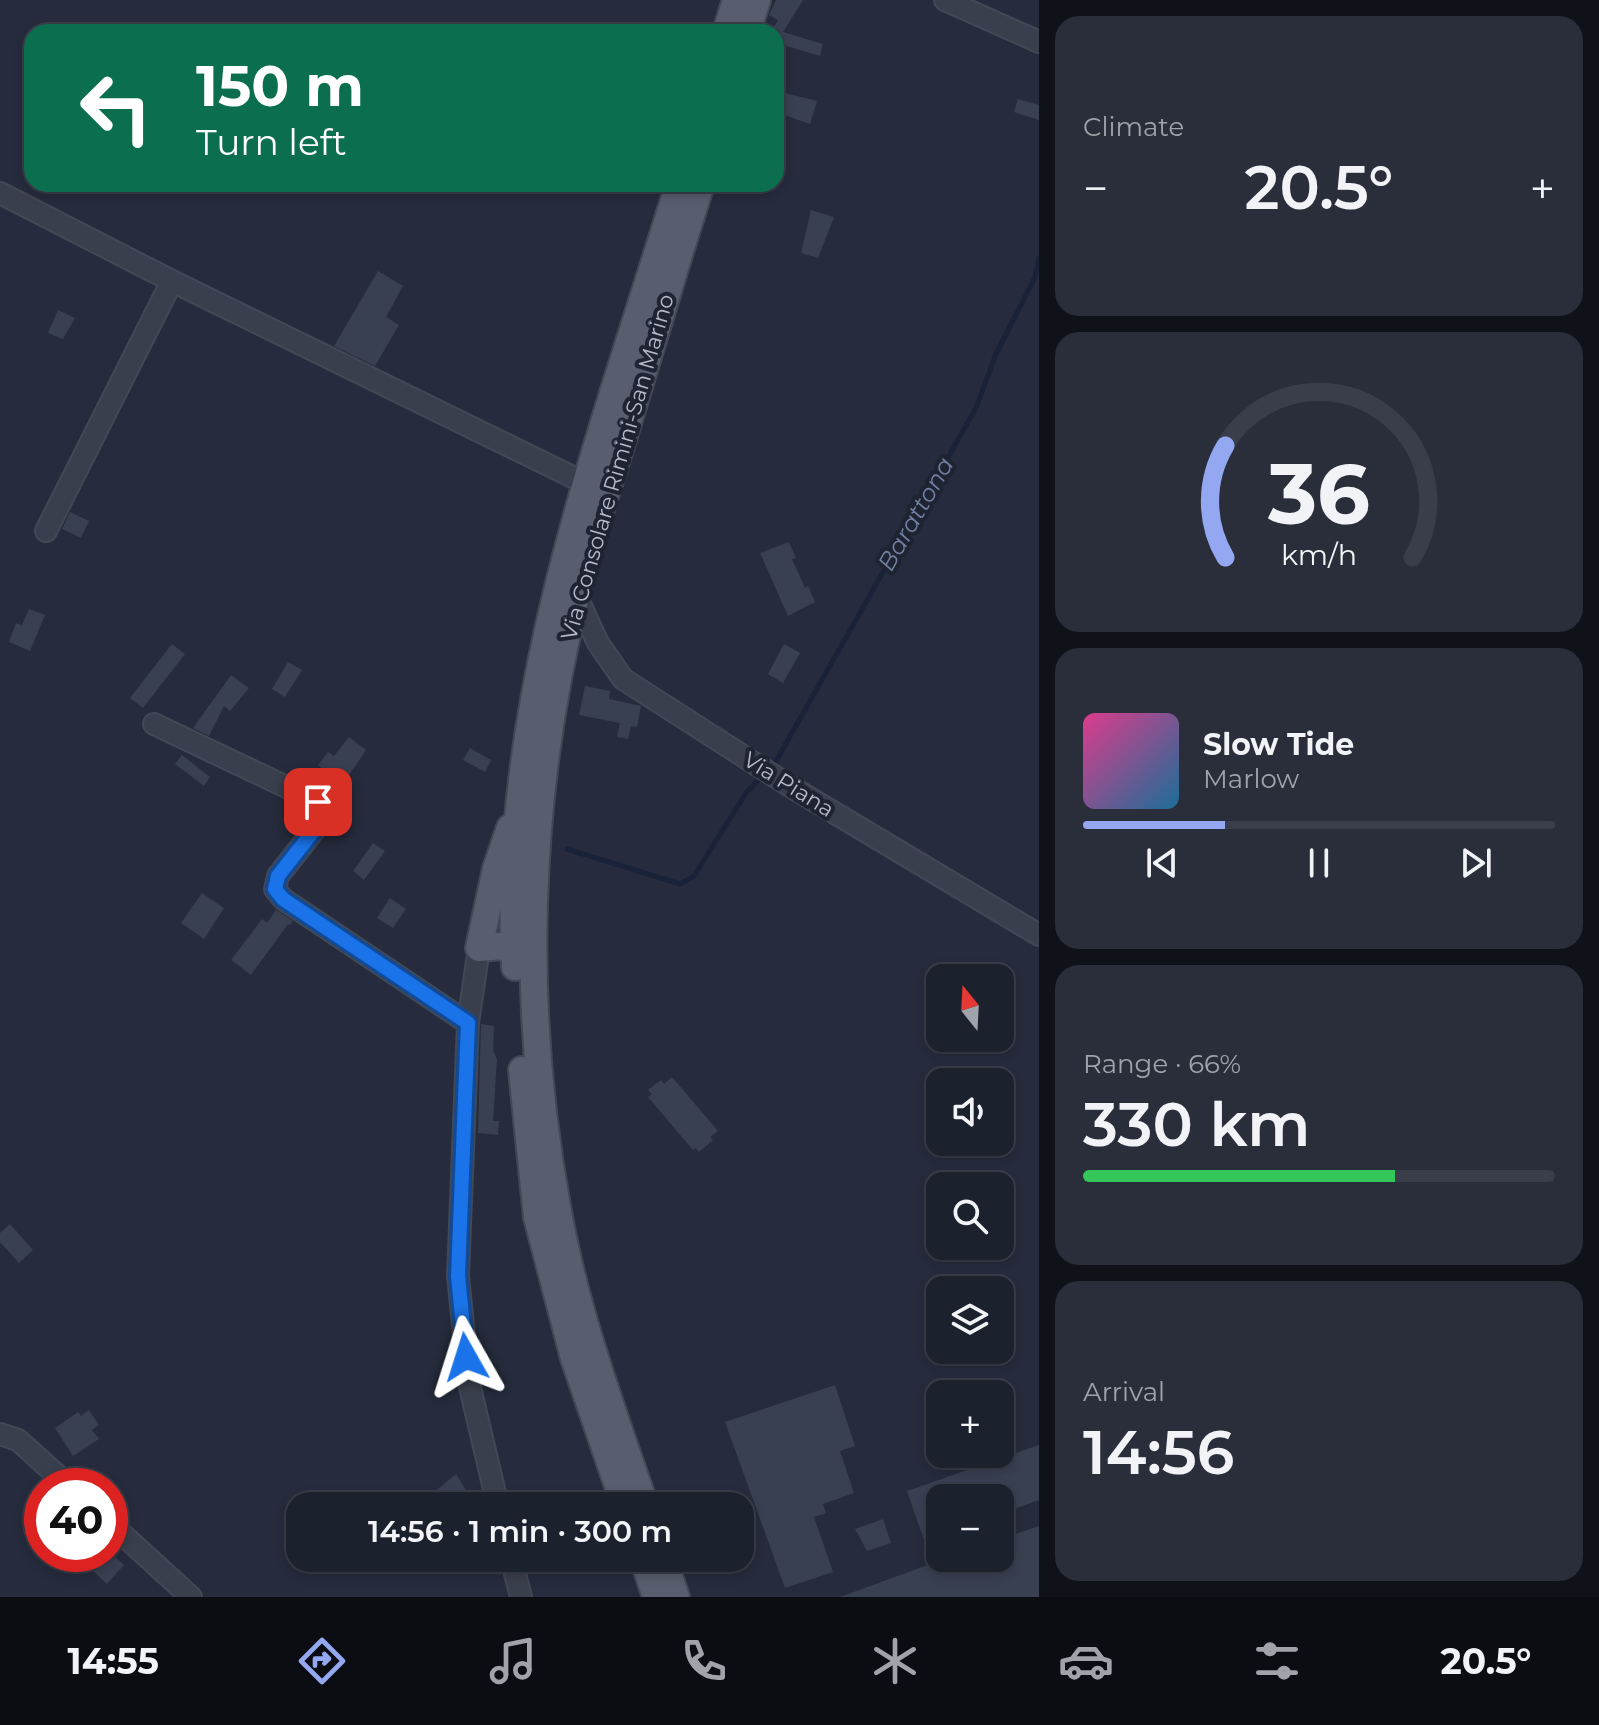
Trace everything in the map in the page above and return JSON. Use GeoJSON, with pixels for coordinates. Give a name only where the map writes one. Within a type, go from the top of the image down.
{"type":"FeatureCollection","features":[{"type":"Feature","properties":{"kind":"main road"},"geometry":{"type":"LineString","coordinates":[[728,24],[736,0]]}},
{"type":"Feature","properties":{"kind":"main road"},"geometry":{"type":"LineString","coordinates":[[750,24],[757,0]]}},
{"type":"Feature","properties":{"kind":"main road","name":"Via Consolare Rimini-San Marino"},"geometry":{"type":"LineString","coordinates":[[620,1492],[574,1358],[537,1217],[520,1052],[497,949],[519,802],[557,589],[677,192]]}},
{"type":"Feature","properties":{"kind":"main road","name":"Via Consolare Rimini-San Marino"},"geometry":{"type":"LineString","coordinates":[[640,1492],[593,1355],[558,1212],[537,1054],[532,939],[540,803],[550,724],[576,595],[699,192]]}},
{"type":"Feature","properties":{"kind":"main road"},"geometry":{"type":"LineString","coordinates":[[497,949],[496,869],[519,802]]}},
{"type":"Feature","properties":{"kind":"main road"},"geometry":{"type":"LineString","coordinates":[[648,1572],[656,1597]]}},
{"type":"Feature","properties":{"kind":"main road"},"geometry":{"type":"LineString","coordinates":[[668,1572],[676,1597]]}},
{"type":"Feature","properties":{"kind":"street"},"geometry":{"type":"LineString","coordinates":[[945,0],[1039,42]]}},
{"type":"Feature","properties":{"kind":"street","name":"Via Consolare Rimini-San Marino"},"geometry":{"type":"LineString","coordinates":[[0,193],[172,281],[587,484]]}},
{"type":"Feature","properties":{"kind":"street"},"geometry":{"type":"LineString","coordinates":[[46,531],[172,281]]}},
{"type":"Feature","properties":{"kind":"street","name":"Via Piana"},"geometry":{"type":"LineString","coordinates":[[576,595],[598,643],[623,679],[793,788],[1039,935]]}},
{"type":"Feature","properties":{"kind":"street"},"geometry":{"type":"LineString","coordinates":[[154,724],[318,802],[325,813],[322,820],[278,876],[275,889],[283,899],[468,1023]]}},
{"type":"Feature","properties":{"kind":"street"},"geometry":{"type":"LineString","coordinates":[[495,1492],[469,1383],[458,1276],[468,1023],[497,949]]}},
{"type":"Feature","properties":{"kind":"street"},"geometry":{"type":"LineString","coordinates":[[0,1434],[18,1440],[49,1468]]}},
{"type":"Feature","properties":{"kind":"street"},"geometry":{"type":"LineString","coordinates":[[128,1539],[191,1597]]}},
{"type":"Feature","properties":{"kind":"street"},"geometry":{"type":"LineString","coordinates":[[515,1572],[521,1597]]}},
{"type":"Feature","properties":{"kind":"building"},"geometry":{"type":"Polygon","coordinates":[[[776,0],[803,0],[784,30],[784,24],[776,24],[778,20],[769,15],[776,0]]]}},
{"type":"Feature","properties":{"kind":"building"},"geometry":{"type":"Polygon","coordinates":[[[784,32],[823,44],[820,56],[784,45],[784,32]]]}},
{"type":"Feature","properties":{"kind":"building"},"geometry":{"type":"Polygon","coordinates":[[[784,93],[817,101],[810,124],[784,115],[784,93]]]}},
{"type":"Feature","properties":{"kind":"building"},"geometry":{"type":"Polygon","coordinates":[[[1018,99],[1039,105],[1039,120],[1014,112],[1018,99]]]}},
{"type":"Feature","properties":{"kind":"building"},"geometry":{"type":"Polygon","coordinates":[[[811,210],[834,217],[818,258],[801,253],[811,210]]]}},
{"type":"Feature","properties":{"kind":"building"},"geometry":{"type":"Polygon","coordinates":[[[378,271],[403,286],[386,317],[399,325],[375,366],[334,346],[378,271]]]}},
{"type":"Feature","properties":{"kind":"building"},"geometry":{"type":"Polygon","coordinates":[[[58,310],[75,318],[63,339],[48,333],[58,310]]]}},
{"type":"Feature","properties":{"kind":"building"},"geometry":{"type":"Polygon","coordinates":[[[70,512],[89,521],[81,538],[62,529],[70,512]]]}},
{"type":"Feature","properties":{"kind":"building"},"geometry":{"type":"Polygon","coordinates":[[[789,542],[796,558],[792,559],[815,602],[788,616],[760,553],[789,542]]]}},
{"type":"Feature","properties":{"kind":"building"},"geometry":{"type":"Polygon","coordinates":[[[29,609],[45,615],[30,651],[9,642],[16,623],[22,625],[29,609]]]}},
{"type":"Feature","properties":{"kind":"building"},"geometry":{"type":"Polygon","coordinates":[[[172,644],[185,654],[143,708],[130,698],[172,644]]]}},
{"type":"Feature","properties":{"kind":"building"},"geometry":{"type":"Polygon","coordinates":[[[784,644],[800,653],[783,683],[768,674],[784,644]]]}},
{"type":"Feature","properties":{"kind":"building"},"geometry":{"type":"Polygon","coordinates":[[[288,662],[302,670],[285,697],[272,689],[288,662]]]}},
{"type":"Feature","properties":{"kind":"building"},"geometry":{"type":"Polygon","coordinates":[[[231,675],[249,688],[230,711],[224,706],[209,736],[193,728],[231,675]]]}},
{"type":"Feature","properties":{"kind":"building"},"geometry":{"type":"Polygon","coordinates":[[[585,686],[610,691],[609,699],[641,706],[637,727],[631,726],[628,739],[617,737],[620,723],[579,715],[585,686]]]}},
{"type":"Feature","properties":{"kind":"building"},"geometry":{"type":"Polygon","coordinates":[[[349,737],[366,750],[343,784],[318,765],[328,752],[334,756],[349,737]]]}},
{"type":"Feature","properties":{"kind":"building"},"geometry":{"type":"Polygon","coordinates":[[[470,748],[491,760],[485,772],[463,760],[470,748]]]}},
{"type":"Feature","properties":{"kind":"building"},"geometry":{"type":"Polygon","coordinates":[[[182,755],[210,777],[204,786],[175,764],[182,755]]]}},
{"type":"Feature","properties":{"kind":"building"},"geometry":{"type":"Polygon","coordinates":[[[373,843],[385,851],[364,880],[353,871],[373,843]]]}},
{"type":"Feature","properties":{"kind":"building"},"geometry":{"type":"Polygon","coordinates":[[[202,893],[224,908],[204,939],[181,923],[202,893]]]}},
{"type":"Feature","properties":{"kind":"building"},"geometry":{"type":"Polygon","coordinates":[[[390,898],[406,909],[393,928],[377,918],[390,898]]]}},
{"type":"Feature","properties":{"kind":"building"},"geometry":{"type":"Polygon","coordinates":[[[276,910],[293,921],[251,975],[231,960],[262,919],[267,923],[276,910]]]}},
{"type":"Feature","properties":{"kind":"building"},"geometry":{"type":"Polygon","coordinates":[[[481,1024],[494,1026],[493,1051],[497,1059],[493,1121],[499,1121],[498,1135],[478,1133],[481,1024]]]}},
{"type":"Feature","properties":{"kind":"building"},"geometry":{"type":"Polygon","coordinates":[[[672,1077],[718,1131],[699,1152],[696,1148],[693,1150],[648,1097],[652,1094],[648,1090],[661,1080],[664,1084],[672,1077]]]}},
{"type":"Feature","properties":{"kind":"building"},"geometry":{"type":"Polygon","coordinates":[[[10,1224],[33,1250],[19,1263],[0,1242],[0,1233],[10,1224]]]}},
{"type":"Feature","properties":{"kind":"building"},"geometry":{"type":"Polygon","coordinates":[[[835,1385],[855,1446],[840,1451],[854,1493],[823,1504],[826,1513],[814,1517],[833,1572],[785,1588],[754,1502],[754,1492],[750,1492],[725,1422],[835,1385]]]}},
{"type":"Feature","properties":{"kind":"building"},"geometry":{"type":"Polygon","coordinates":[[[89,1410],[99,1425],[92,1430],[99,1439],[73,1456],[55,1428],[78,1412],[81,1416],[89,1410]]]}},
{"type":"Feature","properties":{"kind":"building"},"geometry":{"type":"Polygon","coordinates":[[[1039,1445],[1039,1500],[1014,1509],[1014,1484],[927,1484],[973,1468],[1014,1468],[1014,1454],[1039,1445]]]}},
{"type":"Feature","properties":{"kind":"building"},"geometry":{"type":"Polygon","coordinates":[[[456,1474],[467,1492],[434,1492],[456,1474]]]}},
{"type":"Feature","properties":{"kind":"building"},"geometry":{"type":"Polygon","coordinates":[[[926,1484],[926,1539],[924,1540],[907,1491],[926,1484]]]}},
{"type":"Feature","properties":{"kind":"building"},"geometry":{"type":"Polygon","coordinates":[[[883,1519],[891,1543],[867,1551],[855,1529],[883,1519]]]}},
{"type":"Feature","properties":{"kind":"building"},"geometry":{"type":"Polygon","coordinates":[[[1039,1526],[1039,1597],[840,1597],[926,1566],[926,1572],[1014,1572],[1014,1534],[1039,1526]]]}},
{"type":"Feature","properties":{"kind":"building"},"geometry":{"type":"Polygon","coordinates":[[[94,1572],[118,1572],[107,1584],[94,1572]]]}},
{"type":"Feature","properties":{"kind":"waterway","name":"Barattona"},"geometry":{"type":"LineString","coordinates":[[776,761],[976,408],[996,354],[1035,277],[1039,258]]}},
{"type":"Feature","properties":{"kind":"waterway","name":"Barattona"},"geometry":{"type":"LineString","coordinates":[[567,849],[680,884],[694,876],[746,793],[764,774]]}},
{"type":"Feature","properties":{"kind":"route"},"geometry":{"type":"LineString","coordinates":[[318,802],[325,813],[322,820],[278,876],[275,889],[283,899],[468,1023],[458,1276],[466,1357]]}}]}
